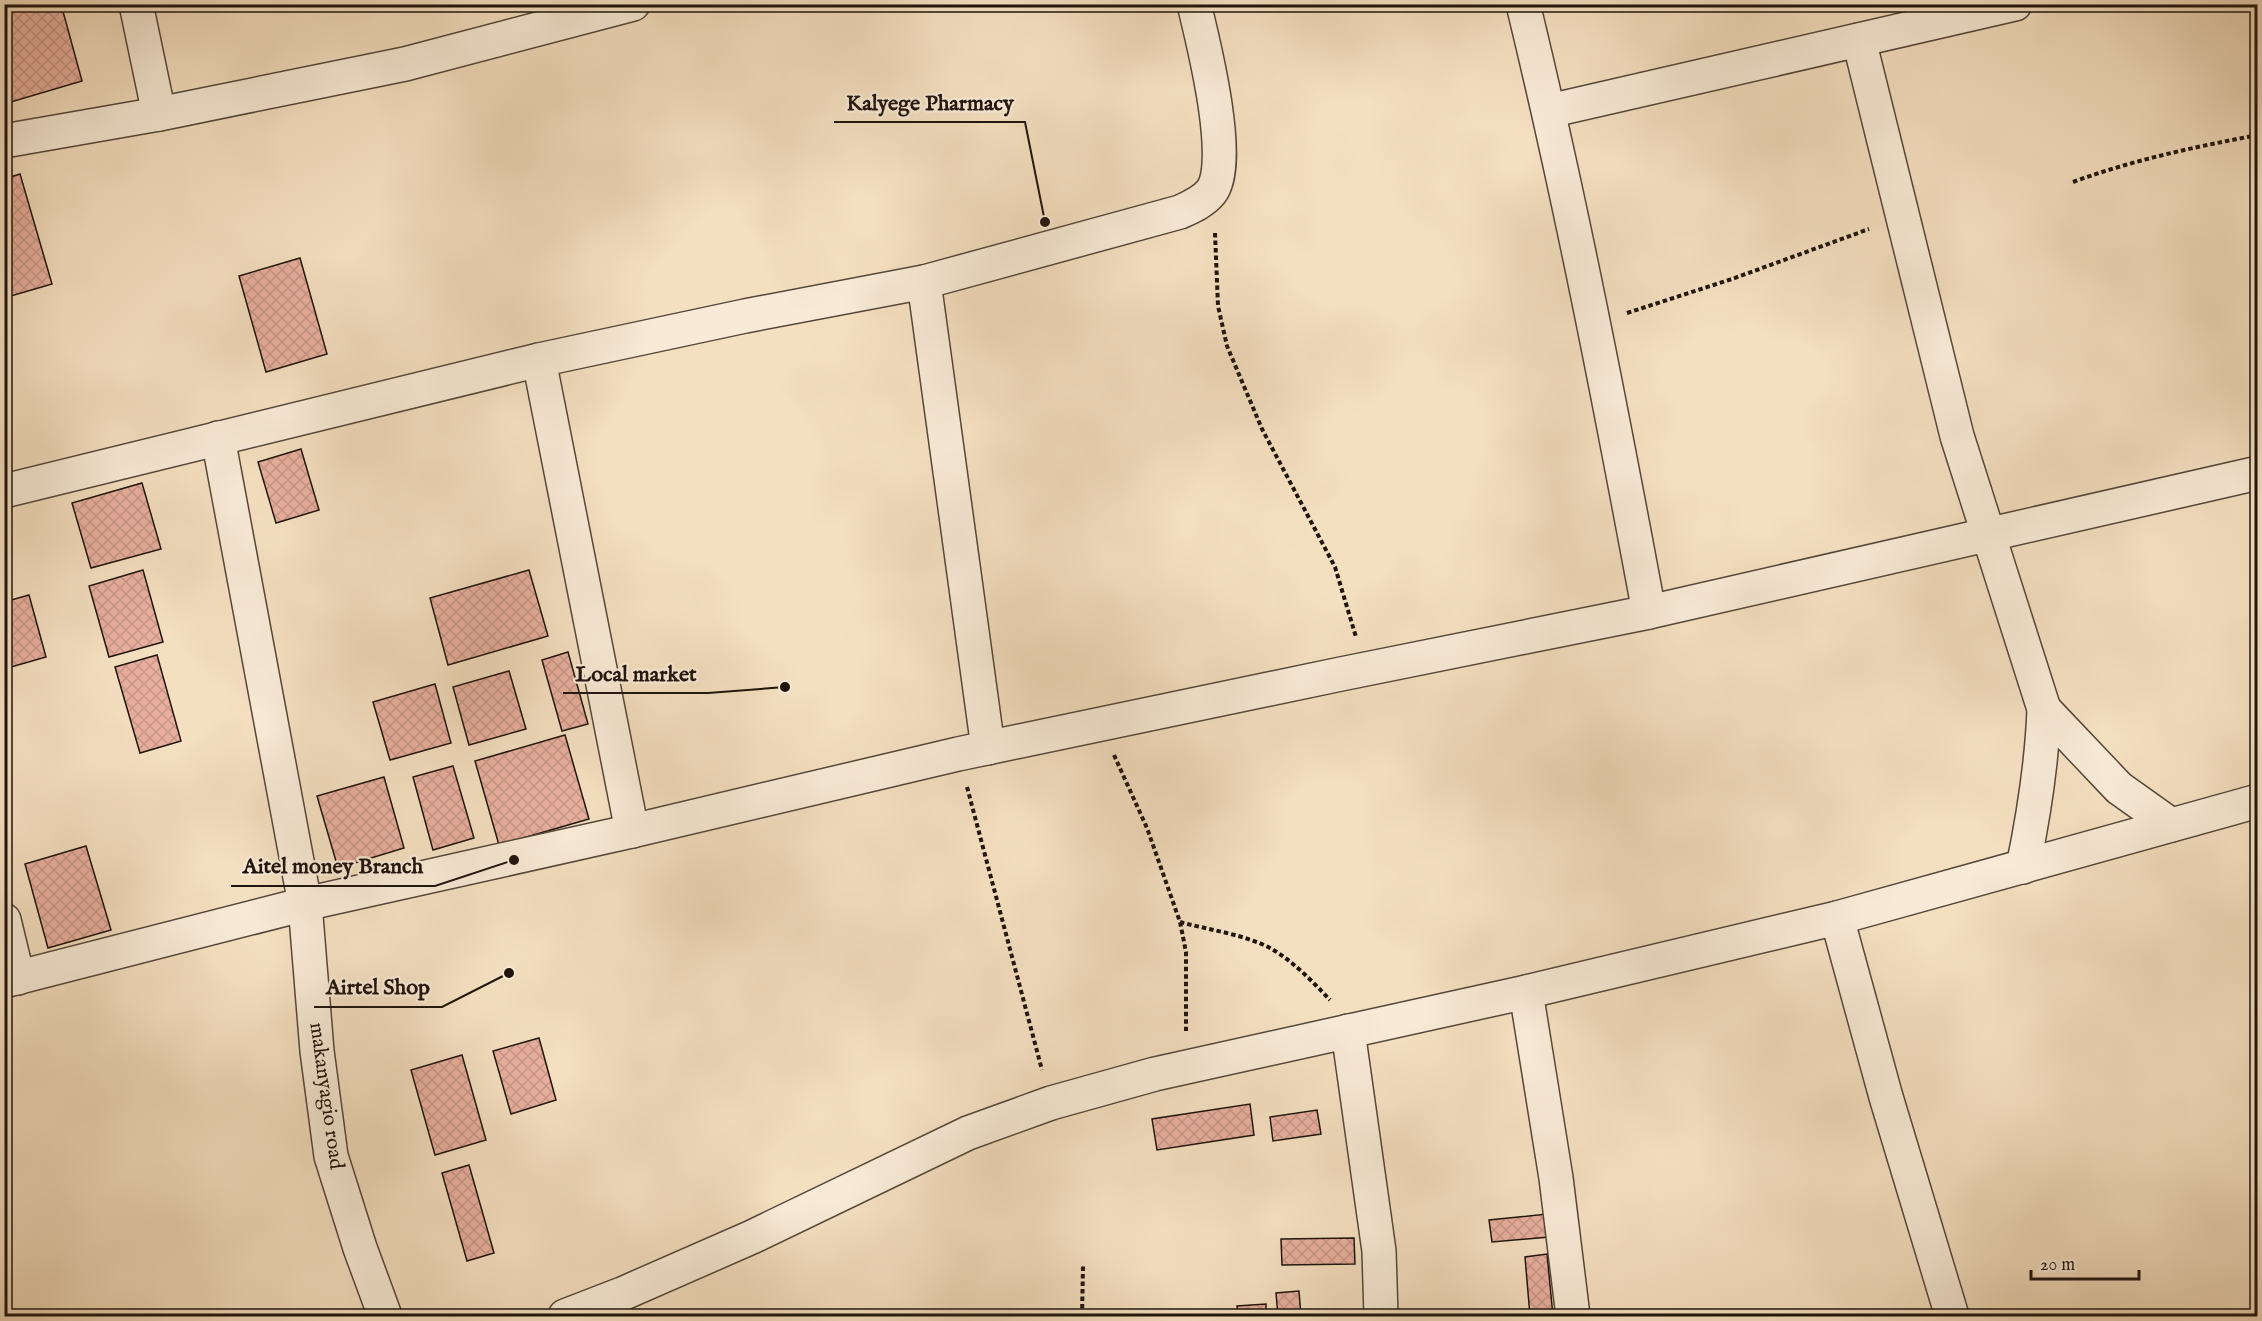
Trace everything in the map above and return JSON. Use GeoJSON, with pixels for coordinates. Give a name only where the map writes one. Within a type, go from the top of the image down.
{"type":"FeatureCollection","features":[{"type":"Feature","properties":{"kind":"street"},"geometry":{"type":"LineString","coordinates":[[136,4],[159,114]]}},
{"type":"Feature","properties":{"kind":"street"},"geometry":{"type":"LineString","coordinates":[[4,141],[159,114],[405,64],[633,4]]}},
{"type":"Feature","properties":{"kind":"street"},"geometry":{"type":"LineString","coordinates":[[4,491],[539,360],[745,316],[924,282],[1180,212],[1200,202],[1212,191],[1221,164],[1211,80],[1194,4]]}},
{"type":"Feature","properties":{"kind":"street"},"geometry":{"type":"LineString","coordinates":[[1523,4],[1549,111],[1595,324],[1649,612]]}},
{"type":"Feature","properties":{"kind":"street"},"geometry":{"type":"LineString","coordinates":[[1549,111],[2015,4]]}},
{"type":"Feature","properties":{"kind":"street"},"geometry":{"type":"LineString","coordinates":[[1859,40],[1957,436],[2044,709],[2043,746],[2036,802],[2023,867]]}},
{"type":"Feature","properties":{"kind":"street"},"geometry":{"type":"LineString","coordinates":[[924,282],[973,751]]}},
{"type":"Feature","properties":{"kind":"street"},"geometry":{"type":"LineString","coordinates":[[539,360],[632,831]]}},
{"type":"Feature","properties":{"kind":"street","name":"makanyagio road"},"geometry":{"type":"LineString","coordinates":[[218,438],[305,904],[317,1051],[331,1156],[385,1317]]}},
{"type":"Feature","properties":{"kind":"street"},"geometry":{"type":"LineString","coordinates":[[4,920],[11,980],[305,904],[632,831],[973,751],[1649,612],[2258,473]]}},
{"type":"Feature","properties":{"kind":"street"},"geometry":{"type":"LineString","coordinates":[[2044,709],[2120,788],[2171,825]]}},
{"type":"Feature","properties":{"kind":"street"},"geometry":{"type":"LineString","coordinates":[[565,1317],[742,1242],[968,1133],[1051,1103],[1185,1067],[1526,992],[1837,918],[2258,801]]}},
{"type":"Feature","properties":{"kind":"street"},"geometry":{"type":"LineString","coordinates":[[1837,918],[1886,1097],[1952,1317]]}},
{"type":"Feature","properties":{"kind":"street"},"geometry":{"type":"LineString","coordinates":[[1526,992],[1556,1178],[1574,1317]]}},
{"type":"Feature","properties":{"kind":"street"},"geometry":{"type":"LineString","coordinates":[[1348,1031],[1379,1251],[1382,1317]]}},
{"type":"Feature","properties":{"kind":"path"},"geometry":{"type":"LineString","coordinates":[[2073,182],[2106,170],[2185,148],[2258,135]]}},
{"type":"Feature","properties":{"kind":"path"},"geometry":{"type":"LineString","coordinates":[[1212,191],[1218,306],[1227,346],[1262,429],[1335,567],[1366,670]]}},
{"type":"Feature","properties":{"kind":"path"},"geometry":{"type":"LineString","coordinates":[[1595,324],[1732,279],[1835,240],[1903,218]]}},
{"type":"Feature","properties":{"kind":"path"},"geometry":{"type":"LineString","coordinates":[[1100,725],[1147,828],[1180,922],[1186,952],[1185,1067]]}},
{"type":"Feature","properties":{"kind":"path"},"geometry":{"type":"LineString","coordinates":[[973,751],[1051,1103]]}},
{"type":"Feature","properties":{"kind":"path"},"geometry":{"type":"LineString","coordinates":[[1180,922],[1244,938],[1269,948],[1313,982],[1332,1003],[1348,1031]]}},
{"type":"Feature","properties":{"kind":"path"},"geometry":{"type":"LineString","coordinates":[[1082,1317],[1083,1266]]}},
{"type":"Feature","properties":{"kind":"building"},"geometry":{"type":"Polygon","coordinates":[[[4,4],[61,4],[82,81],[4,104],[4,4]]]}},
{"type":"Feature","properties":{"kind":"building"},"geometry":{"type":"Polygon","coordinates":[[[20,174],[52,284],[4,298],[4,179],[20,174]]]}},
{"type":"Feature","properties":{"kind":"building"},"geometry":{"type":"Polygon","coordinates":[[[300,258],[327,354],[266,372],[239,276],[300,258]]]}},
{"type":"Feature","properties":{"kind":"building"},"geometry":{"type":"Polygon","coordinates":[[[301,449],[319,510],[276,523],[258,462],[301,449]]]}},
{"type":"Feature","properties":{"kind":"building"},"geometry":{"type":"Polygon","coordinates":[[[142,483],[161,549],[91,568],[72,503],[142,483]]]}},
{"type":"Feature","properties":{"kind":"building"},"geometry":{"type":"Polygon","coordinates":[[[143,570],[163,642],[109,657],[89,586],[143,570]]]}},
{"type":"Feature","properties":{"kind":"building"},"geometry":{"type":"Polygon","coordinates":[[[529,570],[548,636],[448,665],[430,598],[529,570]]]}},
{"type":"Feature","properties":{"kind":"building"},"geometry":{"type":"Polygon","coordinates":[[[29,595],[46,657],[4,669],[4,602],[29,595]]]}},
{"type":"Feature","properties":{"kind":"building"},"geometry":{"type":"Polygon","coordinates":[[[568,652],[588,724],[562,731],[542,660],[568,652]]]}},
{"type":"Feature","properties":{"kind":"building"},"geometry":{"type":"Polygon","coordinates":[[[157,655],[181,741],[140,753],[115,667],[157,655]]]}},
{"type":"Feature","properties":{"kind":"building"},"geometry":{"type":"Polygon","coordinates":[[[509,671],[526,729],[469,745],[453,687],[509,671]]]}},
{"type":"Feature","properties":{"kind":"building"},"geometry":{"type":"Polygon","coordinates":[[[435,684],[451,743],[390,760],[373,702],[435,684]]]}},
{"type":"Feature","properties":{"kind":"building"},"geometry":{"type":"Polygon","coordinates":[[[565,735],[589,819],[499,845],[475,761],[565,735]]]}},
{"type":"Feature","properties":{"kind":"building"},"geometry":{"type":"Polygon","coordinates":[[[453,766],[474,838],[433,850],[413,777],[453,766]]]}},
{"type":"Feature","properties":{"kind":"building"},"geometry":{"type":"Polygon","coordinates":[[[384,777],[404,848],[338,868],[317,796],[384,777]]]}},
{"type":"Feature","properties":{"kind":"building"},"geometry":{"type":"Polygon","coordinates":[[[86,846],[111,930],[48,948],[25,864],[86,846]]]}},
{"type":"Feature","properties":{"kind":"building"},"geometry":{"type":"Polygon","coordinates":[[[539,1038],[556,1100],[511,1114],[493,1051],[539,1038]]]}},
{"type":"Feature","properties":{"kind":"building"},"geometry":{"type":"Polygon","coordinates":[[[462,1055],[486,1140],[435,1155],[411,1070],[462,1055]]]}},
{"type":"Feature","properties":{"kind":"building"},"geometry":{"type":"Polygon","coordinates":[[[1250,1104],[1254,1135],[1157,1150],[1152,1119],[1250,1104]]]}},
{"type":"Feature","properties":{"kind":"building"},"geometry":{"type":"Polygon","coordinates":[[[1317,1110],[1321,1134],[1273,1141],[1270,1117],[1317,1110]]]}},
{"type":"Feature","properties":{"kind":"building"},"geometry":{"type":"Polygon","coordinates":[[[469,1165],[494,1253],[467,1261],[442,1173],[469,1165]]]}},
{"type":"Feature","properties":{"kind":"building"},"geometry":{"type":"Polygon","coordinates":[[[1547,1214],[1549,1237],[1492,1242],[1489,1220],[1547,1214]]]}},
{"type":"Feature","properties":{"kind":"building"},"geometry":{"type":"Polygon","coordinates":[[[1354,1238],[1355,1264],[1282,1265],[1281,1239],[1354,1238]]]}},
{"type":"Feature","properties":{"kind":"building"},"geometry":{"type":"Polygon","coordinates":[[[1547,1254],[1553,1316],[1530,1316],[1525,1257],[1547,1254]]]}},
{"type":"Feature","properties":{"kind":"building"},"geometry":{"type":"Polygon","coordinates":[[[1299,1291],[1301,1316],[1278,1316],[1276,1293],[1299,1291]]]}},
{"type":"Feature","properties":{"kind":"building"},"geometry":{"type":"Polygon","coordinates":[[[1266,1304],[1266,1316],[1238,1316],[1237,1306],[1266,1304]]]}},
{"type":"Feature","properties":{"kind":"place","name":"Kalyege Pharmacy"},"geometry":{"type":"Point","coordinates":[1045,222]}},
{"type":"Feature","properties":{"kind":"place","name":"Local market"},"geometry":{"type":"Point","coordinates":[785,687]}},
{"type":"Feature","properties":{"kind":"place","name":"Aitel money Branch"},"geometry":{"type":"Point","coordinates":[514,860]}},
{"type":"Feature","properties":{"kind":"place","name":"Airtel Shop"},"geometry":{"type":"Point","coordinates":[509,973]}}]}
